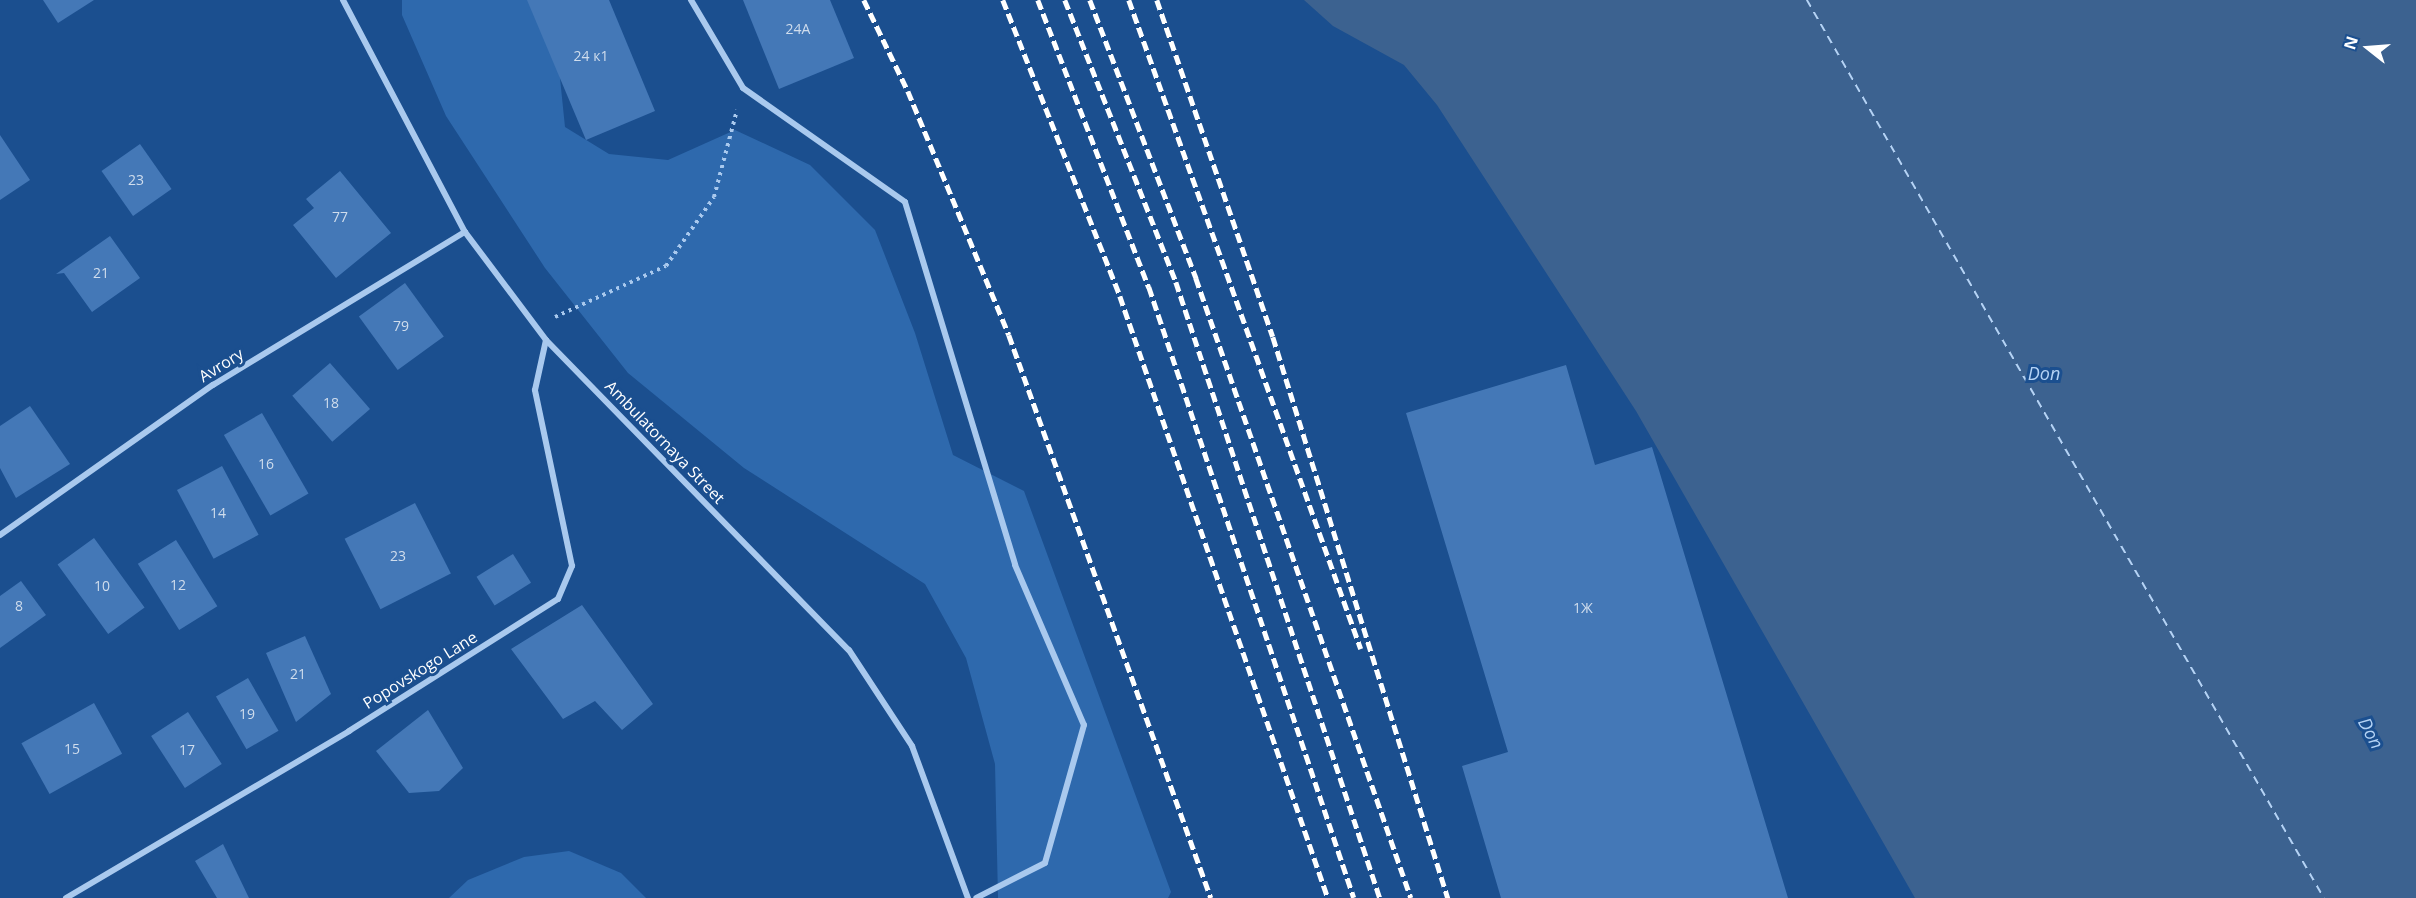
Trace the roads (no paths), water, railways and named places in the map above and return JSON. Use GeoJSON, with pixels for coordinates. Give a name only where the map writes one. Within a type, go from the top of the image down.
{"type":"FeatureCollection","features":[{"type":"Feature","properties":{"kind":"street","name":"Ambulatornaya Street"},"geometry":{"type":"LineString","coordinates":[[343,0],[465,232],[546,340],[849,650],[912,746],[968,898]]}},
{"type":"Feature","properties":{"kind":"street"},"geometry":{"type":"LineString","coordinates":[[691,0],[743,88],[905,202],[1015,564],[1084,725],[1045,863],[976,898]]}},
{"type":"Feature","properties":{"kind":"street","name":"Avrory"},"geometry":{"type":"LineString","coordinates":[[0,536],[213,385],[465,232]]}},
{"type":"Feature","properties":{"kind":"street","name":"Popovskogo Lane"},"geometry":{"type":"LineString","coordinates":[[66,898],[349,731],[558,599],[572,566],[535,390],[546,340]]}},
{"type":"Feature","properties":{"kind":"water","name":"Don"},"geometry":{"type":"Polygon","coordinates":[[[1304,0],[2416,0],[2416,898],[1915,898],[1636,411],[1437,105],[1404,65],[1333,26],[1304,0]]]}},
{"type":"Feature","properties":{"kind":"railway"},"geometry":{"type":"LineString","coordinates":[[864,0],[908,91],[1009,335],[1211,898]]}},
{"type":"Feature","properties":{"kind":"railway"},"geometry":{"type":"LineString","coordinates":[[1003,0],[1120,296],[1328,898]]}},
{"type":"Feature","properties":{"kind":"railway"},"geometry":{"type":"LineString","coordinates":[[1038,0],[1149,287],[1354,898]]}},
{"type":"Feature","properties":{"kind":"railway"},"geometry":{"type":"LineString","coordinates":[[1065,0],[1176,282],[1380,898]]}},
{"type":"Feature","properties":{"kind":"railway"},"geometry":{"type":"LineString","coordinates":[[1090,0],[1196,278],[1411,898]]}},
{"type":"Feature","properties":{"kind":"railway"},"geometry":{"type":"LineString","coordinates":[[1129,0],[1361,649]]}},
{"type":"Feature","properties":{"kind":"railway"},"geometry":{"type":"LineString","coordinates":[[1157,0],[1273,337],[1448,898]]}}]}
